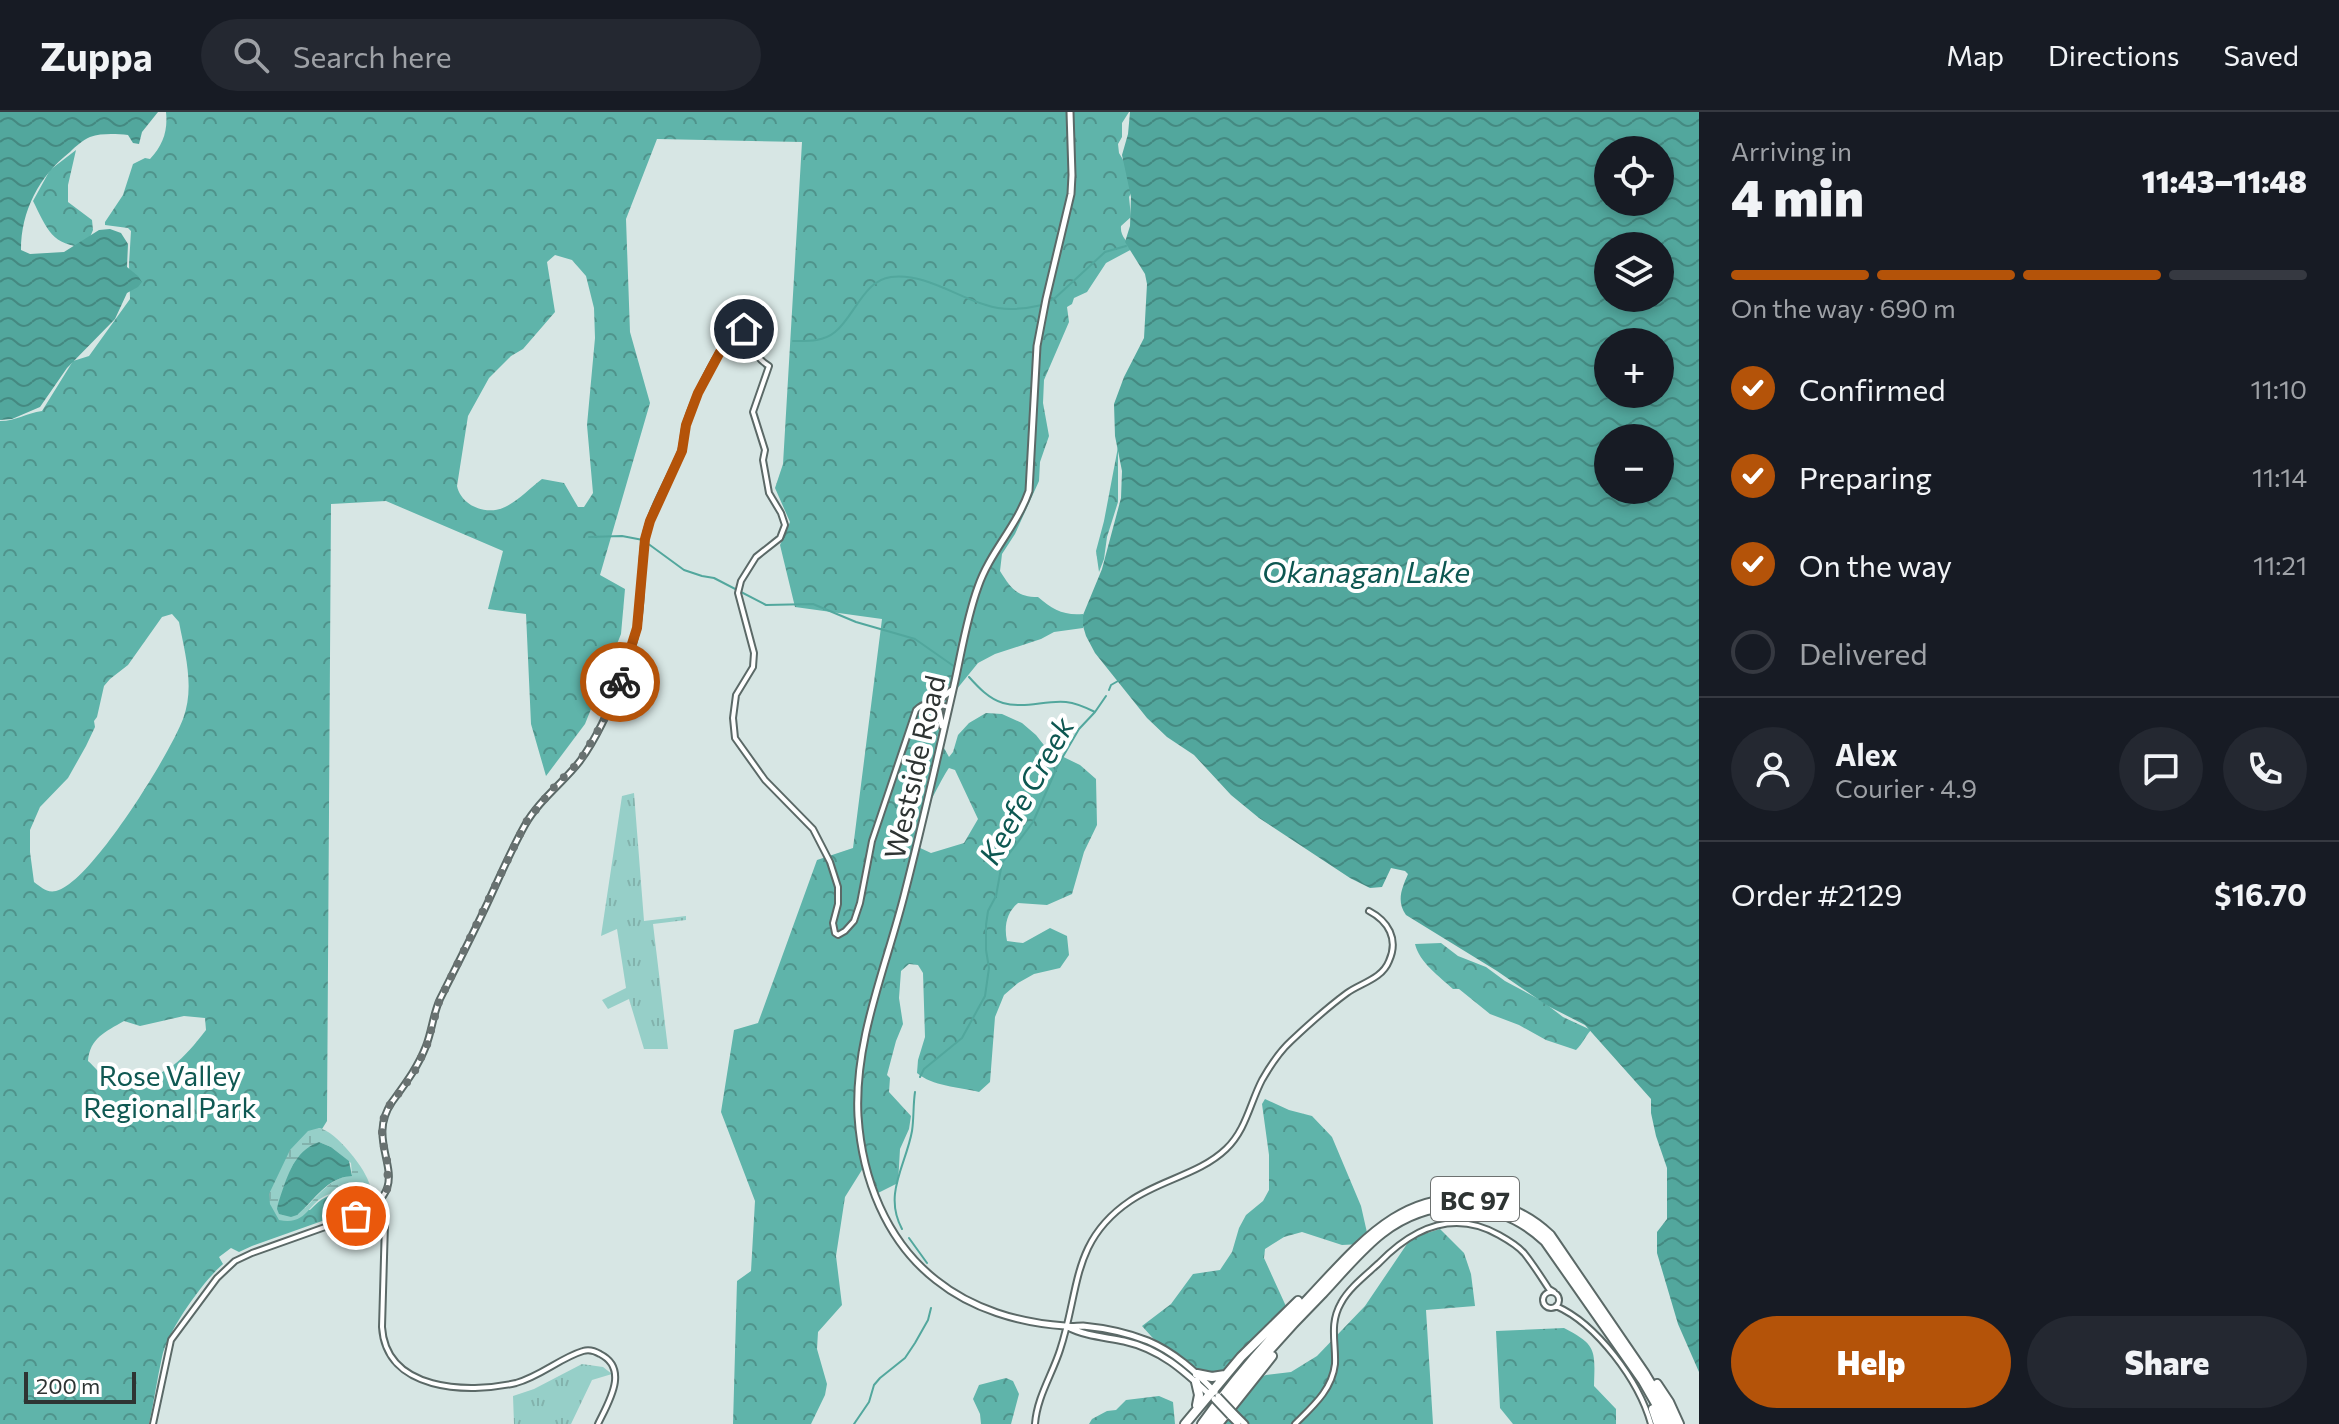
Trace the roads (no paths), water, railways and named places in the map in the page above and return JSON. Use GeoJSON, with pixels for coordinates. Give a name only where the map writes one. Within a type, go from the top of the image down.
{"type":"FeatureCollection","features":[{"type":"Feature","properties":{"kind":"highway","name":"BC 97"},"geometry":{"type":"LineString","coordinates":[[1209,1424],[1257,1364],[1376,1230],[1416,1207],[1438,1200],[1460,1198],[1499,1204],[1541,1226],[1562,1250],[1578,1280],[1655,1390],[1671,1424]]}},
{"type":"Feature","properties":{"kind":"highway","name":"BC 97"},"geometry":{"type":"LineString","coordinates":[[1202,1424],[1244,1368],[1356,1254]]}},
{"type":"Feature","properties":{"kind":"highway"},"geometry":{"type":"LineString","coordinates":[[1193,1413],[1214,1395],[1225,1375],[1277,1320],[1356,1254]]}},
{"type":"Feature","properties":{"kind":"highway"},"geometry":{"type":"LineString","coordinates":[[1218,1424],[1272,1355],[1318,1306],[1356,1254]]}},
{"type":"Feature","properties":{"kind":"highway"},"geometry":{"type":"LineString","coordinates":[[1615,1334],[1661,1424]]}},
{"type":"Feature","properties":{"kind":"highway"},"geometry":{"type":"LineString","coordinates":[[1615,1334],[1669,1402],[1679,1424]]}},
{"type":"Feature","properties":{"kind":"highway"},"geometry":{"type":"LineString","coordinates":[[1185,1424],[1199,1399],[1197,1378],[1225,1375]]}},
{"type":"Feature","properties":{"kind":"main road","name":"Westside Road"},"geometry":{"type":"LineString","coordinates":[[1070,112],[1071,194],[1037,346],[1029,491],[1021,511],[986,567],[966,628],[904,894],[864,1045],[858,1098],[863,1152],[874,1193],[893,1233],[917,1264],[953,1293],[988,1310],[1067,1327],[1081,1326],[1126,1334],[1147,1341],[1166,1350],[1245,1424]]}},
{"type":"Feature","properties":{"kind":"main road"},"geometry":{"type":"LineString","coordinates":[[943,732],[939,711],[930,703],[953,690]]}},
{"type":"Feature","properties":{"kind":"main road","name":"Westside Road"},"geometry":{"type":"LineString","coordinates":[[1232,1414],[1238,1424]]}},
{"type":"Feature","properties":{"kind":"street"},"geometry":{"type":"LineString","coordinates":[[153,1424],[171,1340],[226,1269],[240,1258],[316,1232],[373,1208],[382,1201],[388,1187],[382,1122],[389,1106],[414,1073],[427,1045],[439,1002],[526,822],[579,762],[603,722],[624,673],[637,628],[648,530],[682,451],[686,425],[698,393],[727,339],[737,330],[744,329],[755,354],[769,366],[753,412],[765,450],[763,460],[769,493],[785,525],[780,538],[756,557],[741,581],[738,593],[754,653],[753,667],[736,695],[733,718],[735,738],[765,780],[813,829],[830,862],[838,887],[833,923],[838,935],[854,921],[872,841],[916,710],[921,704],[930,703],[949,707]]}},
{"type":"Feature","properties":{"kind":"street"},"geometry":{"type":"LineString","coordinates":[[1035,1424],[1039,1402],[1067,1327],[1081,1262],[1092,1240],[1107,1220],[1137,1197],[1207,1163],[1225,1150],[1240,1132],[1262,1080],[1289,1043],[1349,992],[1377,976],[1389,963],[1392,933],[1383,918],[1369,911]]}},
{"type":"Feature","properties":{"kind":"street"},"geometry":{"type":"LineString","coordinates":[[373,1208],[385,1223],[382,1327],[383,1339],[394,1362],[422,1381],[457,1387],[499,1386],[531,1378],[583,1351],[594,1350],[607,1357],[613,1365],[616,1386],[598,1424]]}},
{"type":"Feature","properties":{"kind":"street"},"geometry":{"type":"LineString","coordinates":[[1295,1424],[1324,1394],[1332,1377],[1335,1365],[1333,1327],[1340,1304],[1383,1258],[1413,1234],[1426,1228],[1446,1223],[1469,1223],[1488,1228],[1510,1241],[1523,1252],[1559,1299],[1556,1306]]}},
{"type":"Feature","properties":{"kind":"street"},"geometry":{"type":"LineString","coordinates":[[1541,1277],[1546,1306],[1556,1306],[1578,1318],[1608,1347],[1641,1398],[1651,1424]]}},
{"type":"Feature","properties":{"kind":"street"},"geometry":{"type":"LineString","coordinates":[[1545,1294],[1554,1292]]}},
{"type":"Feature","properties":{"kind":"water"},"geometry":{"type":"Polygon","coordinates":[[[0,112],[158,112],[142,132],[139,144],[133,143],[128,135],[119,134],[104,134],[82,141],[49,172],[34,195],[24,222],[21,250],[30,254],[64,252],[99,230],[110,229],[121,233],[128,244],[127,267],[142,282],[127,293],[115,319],[67,368],[40,407],[12,419],[0,420],[0,112]]]}},
{"type":"Feature","properties":{"kind":"water","name":"Okanagan Lake"},"geometry":{"type":"Polygon","coordinates":[[[1130,112],[1699,112],[1699,1372],[1678,1324],[1657,1253],[1657,1232],[1667,1219],[1667,1168],[1656,1136],[1651,1099],[1585,1025],[1548,1006],[1406,915],[1401,900],[1408,874],[1405,871],[1391,868],[1382,887],[1370,888],[1259,818],[1231,795],[1194,755],[1167,737],[1147,718],[1095,653],[1086,636],[1083,615],[1102,569],[1121,498],[1122,471],[1115,436],[1114,404],[1144,338],[1147,284],[1145,274],[1125,242],[1130,226],[1131,197],[1122,155],[1130,112]]]}},
{"type":"Feature","properties":{"kind":"water"},"geometry":{"type":"Polygon","coordinates":[[[319,1142],[349,1161],[352,1176],[335,1180],[297,1215],[279,1214],[278,1204],[292,1167],[303,1152],[319,1142]]]}},
{"type":"Feature","properties":{"kind":"waterway"},"geometry":{"type":"LineString","coordinates":[[1049,301],[1105,252],[1126,246]]}},
{"type":"Feature","properties":{"kind":"waterway"},"geometry":{"type":"LineString","coordinates":[[793,341],[815,340],[830,335],[842,325],[866,292],[891,277],[916,278],[993,307],[1014,309],[1042,305]]}},
{"type":"Feature","properties":{"kind":"waterway"},"geometry":{"type":"LineString","coordinates":[[589,537],[622,536],[643,540],[684,570],[714,578],[766,605],[813,604],[856,622],[915,639],[955,667]]}},
{"type":"Feature","properties":{"kind":"waterway"},"geometry":{"type":"LineString","coordinates":[[969,677],[988,696],[1003,703],[1066,702],[1095,712]]}},
{"type":"Feature","properties":{"kind":"waterway","name":"Keefe Creek"},"geometry":{"type":"LineString","coordinates":[[1109,690],[1118,681]]}},
{"type":"Feature","properties":{"kind":"waterway","name":"Keefe Creek"},"geometry":{"type":"LineString","coordinates":[[920,1077],[924,1069],[962,1038],[985,996],[989,968],[986,925],[988,911],[996,896],[1002,863],[1033,822],[1058,765],[1079,729],[1106,696]]}},
{"type":"Feature","properties":{"kind":"waterway","name":"Keefe Creek"},"geometry":{"type":"LineString","coordinates":[[902,1229],[897,1216],[895,1192],[912,1131],[915,1092]]}},
{"type":"Feature","properties":{"kind":"waterway","name":"Keefe Creek"},"geometry":{"type":"LineString","coordinates":[[909,1238],[927,1263]]}},
{"type":"Feature","properties":{"kind":"waterway","name":"Keefe Creek"},"geometry":{"type":"LineString","coordinates":[[854,1424],[869,1402],[874,1385],[905,1358],[915,1343],[931,1308]]}},
{"type":"Feature","properties":{"kind":"park label","name":"Rose Valley Regional Park"},"geometry":{"type":"Point","coordinates":[170,1091]}}]}
